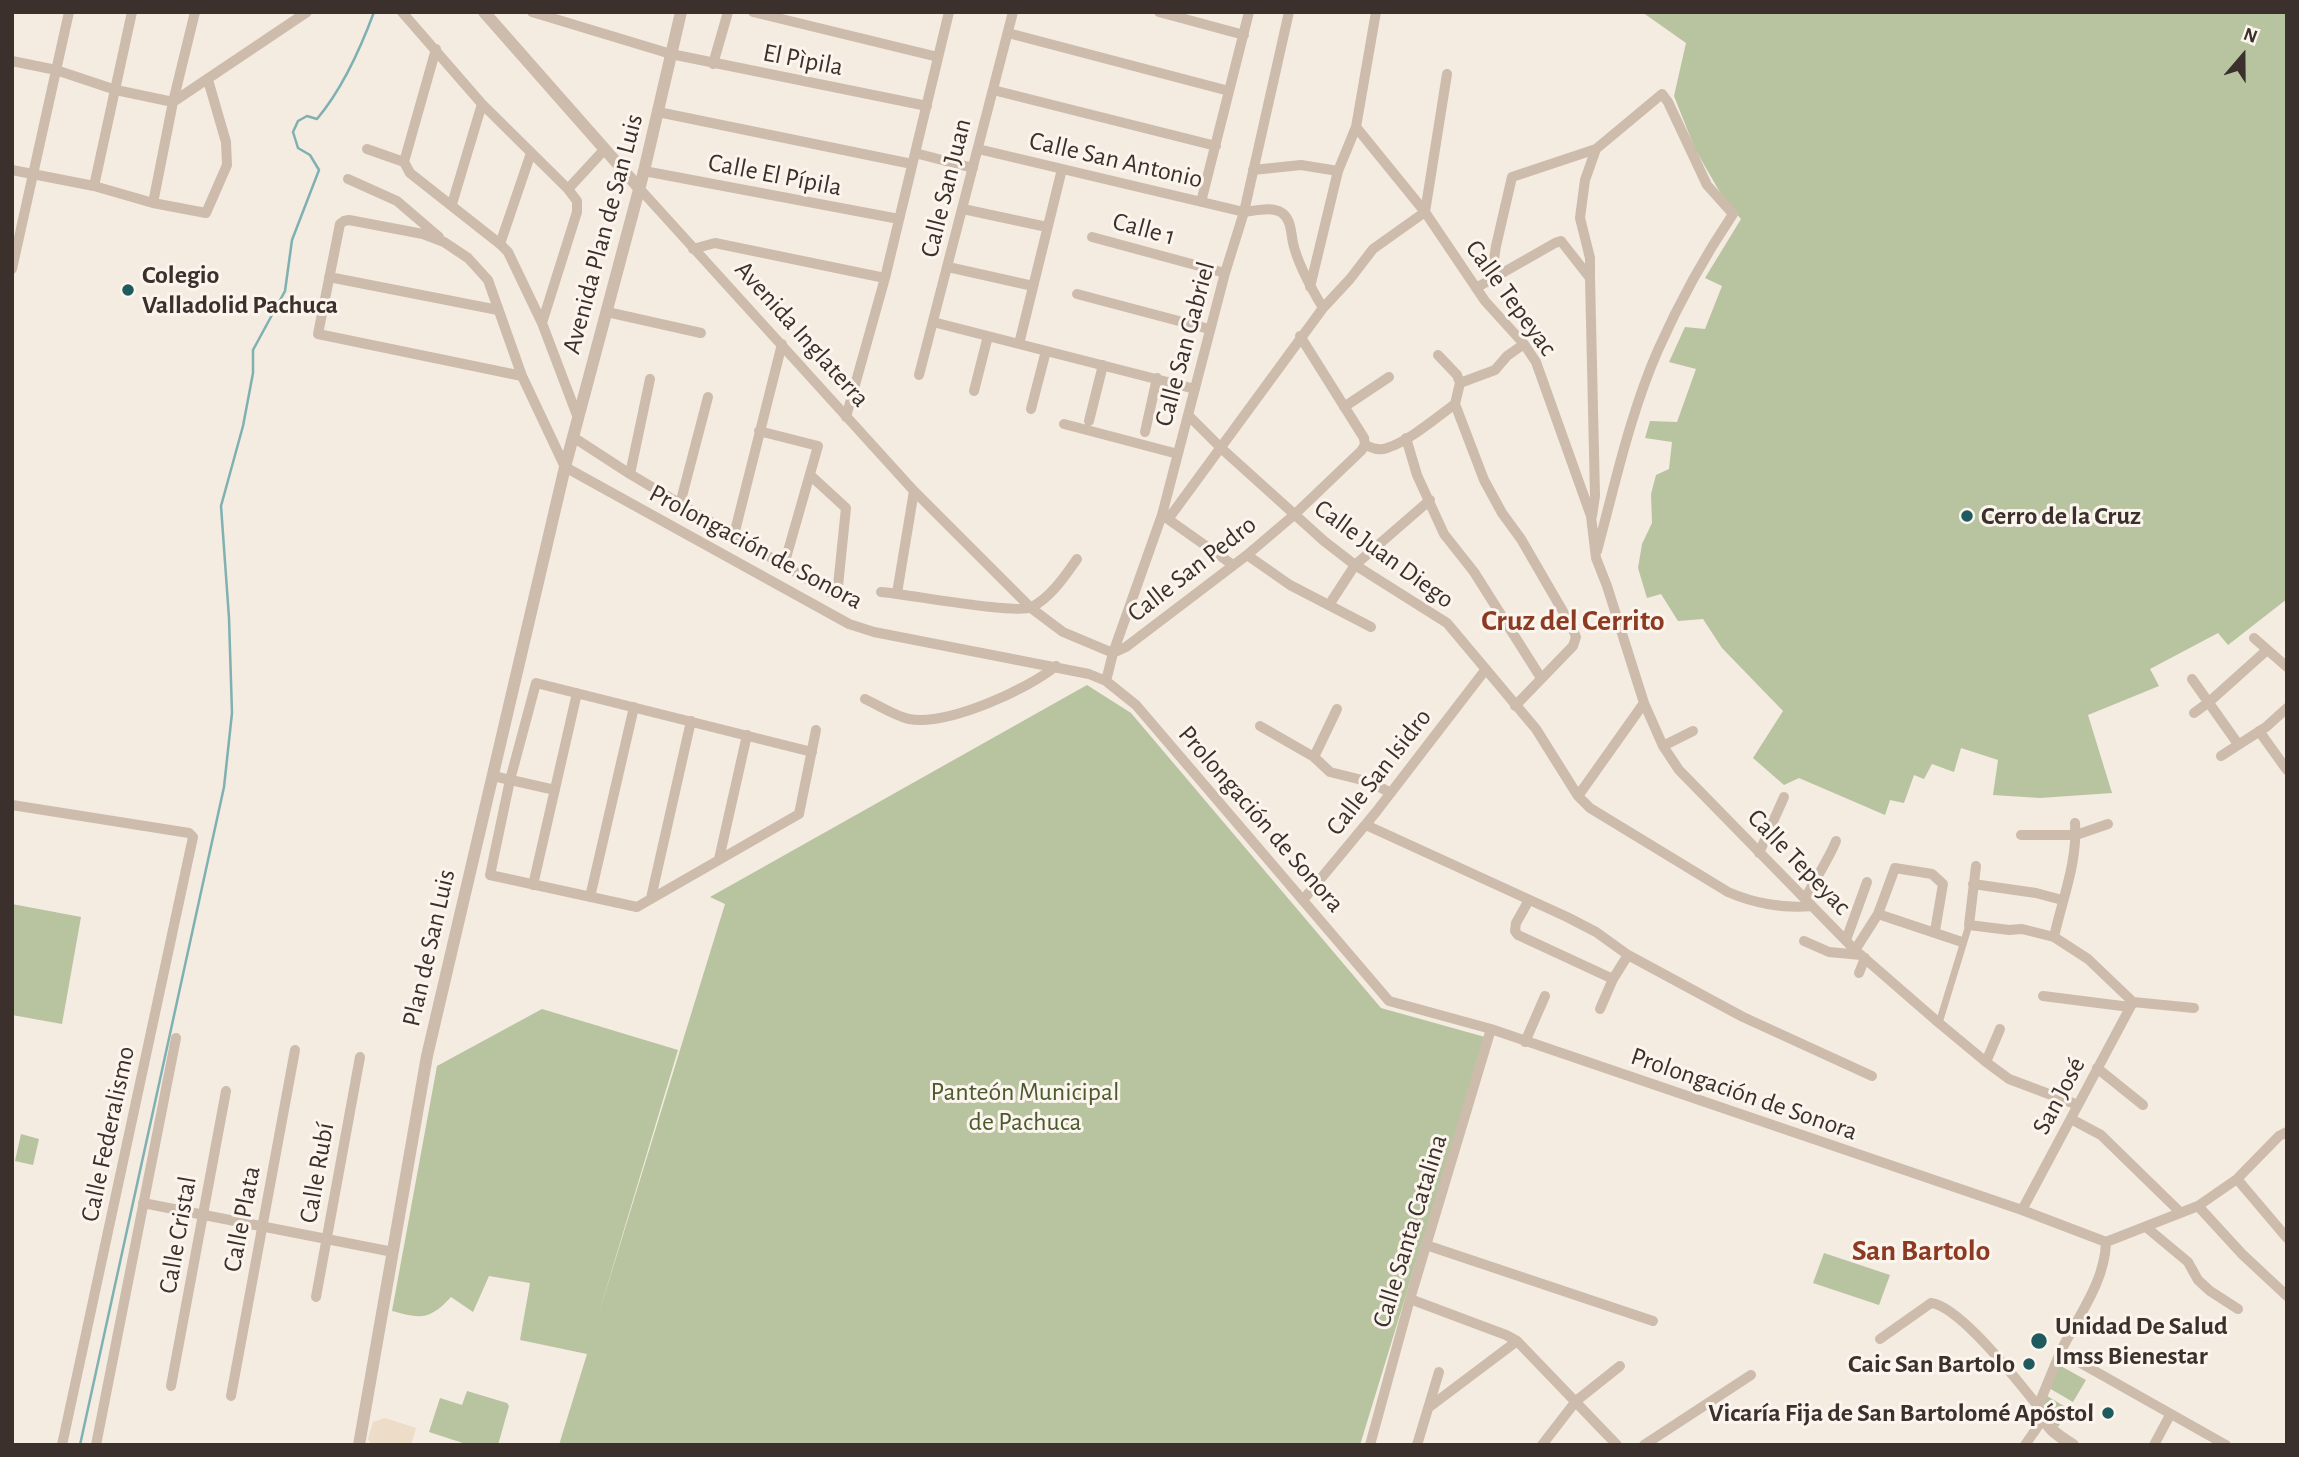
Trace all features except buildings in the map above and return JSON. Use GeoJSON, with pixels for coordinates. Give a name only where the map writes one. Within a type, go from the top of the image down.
{"type":"FeatureCollection","features":[{"type":"Feature","properties":{"kind":"street"},"geometry":{"type":"LineString","coordinates":[[12,268],[16,232],[34,174],[69,12]]}},
{"type":"Feature","properties":{"kind":"street"},"geometry":{"type":"LineString","coordinates":[[94,186],[132,12]]}},
{"type":"Feature","properties":{"kind":"street"},"geometry":{"type":"LineString","coordinates":[[12,61],[56,71],[116,90],[173,102],[307,12]]}},
{"type":"Feature","properties":{"kind":"street"},"geometry":{"type":"LineString","coordinates":[[402,12],[482,104],[577,201],[577,212],[542,323]]}},
{"type":"Feature","properties":{"kind":"street","name":"Avenida Inglaterra"},"geometry":{"type":"LineString","coordinates":[[484,12],[604,150],[914,491],[1031,608],[1063,632],[1113,653]]}},
{"type":"Feature","properties":{"kind":"street","name":"El Pìpila"},"geometry":{"type":"LineString","coordinates":[[532,12],[713,64],[927,106]]}},
{"type":"Feature","properties":{"kind":"street","name":"Avenida Plan de San Luis"},"geometry":{"type":"LineString","coordinates":[[565,467],[639,188],[681,12]]}},
{"type":"Feature","properties":{"kind":"street"},"geometry":{"type":"LineString","coordinates":[[713,64],[728,12]]}},
{"type":"Feature","properties":{"kind":"street"},"geometry":{"type":"LineString","coordinates":[[753,12],[938,57]]}},
{"type":"Feature","properties":{"kind":"street"},"geometry":{"type":"LineString","coordinates":[[846,417],[885,278],[949,12]]}},
{"type":"Feature","properties":{"kind":"street","name":"Calle San Juan"},"geometry":{"type":"LineString","coordinates":[[919,374],[1013,12]]}},
{"type":"Feature","properties":{"kind":"street"},"geometry":{"type":"LineString","coordinates":[[1159,12],[1244,35]]}},
{"type":"Feature","properties":{"kind":"street"},"geometry":{"type":"LineString","coordinates":[[1201,202],[1249,12]]}},
{"type":"Feature","properties":{"kind":"street","name":"Calle San Gabriel"},"geometry":{"type":"LineString","coordinates":[[1106,681],[1113,653],[1165,517],[1209,329],[1244,212],[1289,12]]}},
{"type":"Feature","properties":{"kind":"street"},"geometry":{"type":"LineString","coordinates":[[1323,308],[1310,286],[1338,171],[1356,127],[1376,12]]}},
{"type":"Feature","properties":{"kind":"street"},"geometry":{"type":"LineString","coordinates":[[153,202],[173,102],[196,14]]}},
{"type":"Feature","properties":{"kind":"street"},"geometry":{"type":"LineString","coordinates":[[1008,33],[1229,91]]}},
{"type":"Feature","properties":{"kind":"street"},"geometry":{"type":"LineString","coordinates":[[404,162],[436,49]]}},
{"type":"Feature","properties":{"kind":"street"},"geometry":{"type":"LineString","coordinates":[[1233,565],[1165,517],[1221,448],[1300,336],[1373,249],[1426,212],[1447,74]]}},
{"type":"Feature","properties":{"kind":"street"},"geometry":{"type":"LineString","coordinates":[[12,170],[94,186],[206,213],[227,165],[226,142],[208,80]]}},
{"type":"Feature","properties":{"kind":"street"},"geometry":{"type":"LineString","coordinates":[[993,90],[1216,146]]}},
{"type":"Feature","properties":{"kind":"street"},"geometry":{"type":"LineString","coordinates":[[1491,279],[1513,177],[1597,149],[1662,94],[1707,185],[1732,214],[1709,250],[1657,352],[1631,428],[1596,558]]}},
{"type":"Feature","properties":{"kind":"street"},"geometry":{"type":"LineString","coordinates":[[452,204],[482,104]]}},
{"type":"Feature","properties":{"kind":"street"},"geometry":{"type":"LineString","coordinates":[[658,112],[912,164]]}},
{"type":"Feature","properties":{"kind":"street","name":"Calle Tepeyac"},"geometry":{"type":"LineString","coordinates":[[1356,127],[1426,212],[1485,301],[1524,344],[1536,362],[1591,516],[1596,558],[1644,703],[1663,746],[1679,770],[1846,940],[1939,1023],[2009,1079],[2074,1113],[2190,1209],[2287,1296]]}},
{"type":"Feature","properties":{"kind":"street"},"geometry":{"type":"LineString","coordinates":[[367,149],[404,162],[410,173],[452,204],[508,252],[542,323],[578,418]]}},
{"type":"Feature","properties":{"kind":"street","name":"Calle San Antonio"},"geometry":{"type":"LineString","coordinates":[[978,149],[1244,212],[1274,210],[1283,214],[1290,225],[1294,247],[1310,286]]}},
{"type":"Feature","properties":{"kind":"street"},"geometry":{"type":"LineString","coordinates":[[1591,516],[1595,496],[1590,258],[1580,218],[1585,180],[1597,149]]}},
{"type":"Feature","properties":{"kind":"street"},"geometry":{"type":"LineString","coordinates":[[568,189],[604,150]]}},
{"type":"Feature","properties":{"kind":"street"},"geometry":{"type":"LineString","coordinates":[[500,244],[531,153]]}},
{"type":"Feature","properties":{"kind":"street"},"geometry":{"type":"LineString","coordinates":[[915,153],[973,168]]}},
{"type":"Feature","properties":{"kind":"street"},"geometry":{"type":"LineString","coordinates":[[1253,170],[1301,164],[1338,171]]}},
{"type":"Feature","properties":{"kind":"street"},"geometry":{"type":"LineString","coordinates":[[1018,344],[1062,169]]}},
{"type":"Feature","properties":{"kind":"street","name":"Calle El Pípila"},"geometry":{"type":"LineString","coordinates":[[643,171],[899,219]]}},
{"type":"Feature","properties":{"kind":"street"},"geometry":{"type":"LineString","coordinates":[[348,179],[397,201],[444,242],[468,258],[488,280],[523,376],[565,467]]}},
{"type":"Feature","properties":{"kind":"street"},"geometry":{"type":"LineString","coordinates":[[963,209],[1047,227]]}},
{"type":"Feature","properties":{"kind":"street"},"geometry":{"type":"LineString","coordinates":[[444,242],[423,234],[344,220],[340,224],[318,334],[523,376]]}},
{"type":"Feature","properties":{"kind":"street","name":"Calle 1"},"geometry":{"type":"LineString","coordinates":[[1092,237],[1225,273]]}},
{"type":"Feature","properties":{"kind":"street"},"geometry":{"type":"LineString","coordinates":[[1476,288],[1561,242],[1590,278]]}},
{"type":"Feature","properties":{"kind":"street"},"geometry":{"type":"LineString","coordinates":[[693,249],[715,243],[885,278]]}},
{"type":"Feature","properties":{"kind":"street"},"geometry":{"type":"LineString","coordinates":[[948,267],[1033,286]]}},
{"type":"Feature","properties":{"kind":"street"},"geometry":{"type":"LineString","coordinates":[[329,277],[498,310]]}},
{"type":"Feature","properties":{"kind":"street"},"geometry":{"type":"LineString","coordinates":[[1077,294],[1209,329]]}},
{"type":"Feature","properties":{"kind":"street"},"geometry":{"type":"LineString","coordinates":[[607,312],[701,333]]}},
{"type":"Feature","properties":{"kind":"street"},"geometry":{"type":"LineString","coordinates":[[933,322],[1195,389]]}},
{"type":"Feature","properties":{"kind":"street"},"geometry":{"type":"LineString","coordinates":[[974,391],[988,336]]}},
{"type":"Feature","properties":{"kind":"street"},"geometry":{"type":"LineString","coordinates":[[1300,336],[1364,438],[1365,444],[1376,449],[1385,449],[1406,438],[1455,404]]}},
{"type":"Feature","properties":{"kind":"street"},"geometry":{"type":"LineString","coordinates":[[734,535],[782,344]]}},
{"type":"Feature","properties":{"kind":"street"},"geometry":{"type":"LineString","coordinates":[[1460,383],[1494,370],[1524,344]]}},
{"type":"Feature","properties":{"kind":"street"},"geometry":{"type":"LineString","coordinates":[[1031,409],[1046,351]]}},
{"type":"Feature","properties":{"kind":"street"},"geometry":{"type":"LineString","coordinates":[[1438,355],[1457,375],[1460,383],[1455,404],[1484,480],[1541,572],[1576,637],[1573,646],[1515,706]]}},
{"type":"Feature","properties":{"kind":"street"},"geometry":{"type":"LineString","coordinates":[[1089,421],[1104,365]]}},
{"type":"Feature","properties":{"kind":"street"},"geometry":{"type":"LineString","coordinates":[[1344,407],[1389,377]]}},
{"type":"Feature","properties":{"kind":"street"},"geometry":{"type":"LineString","coordinates":[[1145,432],[1157,378]]}},
{"type":"Feature","properties":{"kind":"street"},"geometry":{"type":"LineString","coordinates":[[630,474],[650,379]]}},
{"type":"Feature","properties":{"kind":"street"},"geometry":{"type":"LineString","coordinates":[[680,503],[708,397]]}},
{"type":"Feature","properties":{"kind":"street","name":"Calle Juan Diego"},"geometry":{"type":"LineString","coordinates":[[1188,415],[1294,516],[1354,565],[1447,624],[1536,729],[1578,796],[1590,808],[1728,892],[1745,899],[1795,908],[1808,903]]}},
{"type":"Feature","properties":{"kind":"street"},"geometry":{"type":"LineString","coordinates":[[1064,424],[1178,454]]}},
{"type":"Feature","properties":{"kind":"street"},"geometry":{"type":"LineString","coordinates":[[759,432],[818,446],[784,565]]}},
{"type":"Feature","properties":{"kind":"street"},"geometry":{"type":"LineString","coordinates":[[573,437],[630,474],[829,592],[838,586],[846,508],[810,475]]}},
{"type":"Feature","properties":{"kind":"street"},"geometry":{"type":"LineString","coordinates":[[1406,438],[1417,475],[1444,534],[1474,572],[1541,678]]}},
{"type":"Feature","properties":{"kind":"street","name":"Calle San Pedro"},"geometry":{"type":"LineString","coordinates":[[1113,653],[1247,555],[1294,516],[1365,444]]}},
{"type":"Feature","properties":{"kind":"street","name":"Prolongación de Sonora"},"geometry":{"type":"LineString","coordinates":[[565,467],[849,624],[874,632],[1056,666],[1106,681],[1136,705],[1389,1001],[1491,1029],[2022,1210],[2106,1242]]}},
{"type":"Feature","properties":{"kind":"street","name":"Plan de San Luis"},"geometry":{"type":"LineString","coordinates":[[359,1445],[427,1056],[565,467]]}},
{"type":"Feature","properties":{"kind":"street"},"geometry":{"type":"LineString","coordinates":[[897,593],[914,491]]}},
{"type":"Feature","properties":{"kind":"street"},"geometry":{"type":"LineString","coordinates":[[1329,605],[1354,565],[1430,500]]}},
{"type":"Feature","properties":{"kind":"street"},"geometry":{"type":"LineString","coordinates":[[1247,555],[1290,585],[1371,627]]}},
{"type":"Feature","properties":{"kind":"street"},"geometry":{"type":"LineString","coordinates":[[881,592],[1009,609],[1031,608],[1063,580],[1077,559]]}},
{"type":"Feature","properties":{"kind":"street"},"geometry":{"type":"LineString","coordinates":[[2254,638],[2287,667]]}},
{"type":"Feature","properties":{"kind":"street"},"geometry":{"type":"LineString","coordinates":[[2194,713],[2267,650]]}},
{"type":"Feature","properties":{"kind":"street"},"geometry":{"type":"LineString","coordinates":[[865,699],[908,719],[933,720],[981,707],[1044,676],[1056,666]]}},
{"type":"Feature","properties":{"kind":"street","name":"Calle San Isidro"},"geometry":{"type":"LineString","coordinates":[[1303,900],[1371,819],[1486,669]]}},
{"type":"Feature","properties":{"kind":"street"},"geometry":{"type":"LineString","coordinates":[[2192,679],[2238,744]]}},
{"type":"Feature","properties":{"kind":"street"},"geometry":{"type":"LineString","coordinates":[[812,752],[536,683],[510,780],[489,875],[636,907],[799,814],[812,752],[816,730]]}},
{"type":"Feature","properties":{"kind":"street"},"geometry":{"type":"LineString","coordinates":[[533,885],[577,693]]}},
{"type":"Feature","properties":{"kind":"street"},"geometry":{"type":"LineString","coordinates":[[1578,796],[1644,703]]}},
{"type":"Feature","properties":{"kind":"street"},"geometry":{"type":"LineString","coordinates":[[590,897],[634,707]]}},
{"type":"Feature","properties":{"kind":"street"},"geometry":{"type":"LineString","coordinates":[[2221,756],[2259,732],[2287,708]]}},
{"type":"Feature","properties":{"kind":"street"},"geometry":{"type":"LineString","coordinates":[[1314,757],[1337,709]]}},
{"type":"Feature","properties":{"kind":"street"},"geometry":{"type":"LineString","coordinates":[[651,898],[691,721]]}},
{"type":"Feature","properties":{"kind":"street"},"geometry":{"type":"LineString","coordinates":[[1260,726],[1314,757],[1330,772],[1370,782],[1391,793]]}},
{"type":"Feature","properties":{"kind":"street"},"geometry":{"type":"LineString","coordinates":[[1663,746],[1693,731]]}},
{"type":"Feature","properties":{"kind":"street"},"geometry":{"type":"LineString","coordinates":[[2259,732],[2287,769]]}},
{"type":"Feature","properties":{"kind":"street"},"geometry":{"type":"LineString","coordinates":[[719,859],[747,735]]}},
{"type":"Feature","properties":{"kind":"street"},"geometry":{"type":"LineString","coordinates":[[493,776],[555,790]]}},
{"type":"Feature","properties":{"kind":"street"},"geometry":{"type":"LineString","coordinates":[[1759,853],[1784,797]]}},
{"type":"Feature","properties":{"kind":"street","name":"Calle Federalismo"},"geometry":{"type":"LineString","coordinates":[[12,805],[189,833],[193,837],[62,1445]]}},
{"type":"Feature","properties":{"kind":"street"},"geometry":{"type":"LineString","coordinates":[[1371,819],[1596,933],[1628,956],[1743,1017],[1872,1076]]}},
{"type":"Feature","properties":{"kind":"street"},"geometry":{"type":"LineString","coordinates":[[2054,937],[2071,871],[2075,823]]}},
{"type":"Feature","properties":{"kind":"street"},"geometry":{"type":"LineString","coordinates":[[2021,835],[2076,835],[2108,824]]}},
{"type":"Feature","properties":{"kind":"street"},"geometry":{"type":"LineString","coordinates":[[1808,903],[1821,867],[1829,858],[1836,841]]}},
{"type":"Feature","properties":{"kind":"street"},"geometry":{"type":"LineString","coordinates":[[1939,1023],[1969,925],[1976,866]]}},
{"type":"Feature","properties":{"kind":"street"},"geometry":{"type":"LineString","coordinates":[[1859,974],[1861,954],[1895,868],[1931,874],[1943,884],[1935,931]]}},
{"type":"Feature","properties":{"kind":"street"},"geometry":{"type":"LineString","coordinates":[[1846,940],[1867,882]]}},
{"type":"Feature","properties":{"kind":"street"},"geometry":{"type":"LineString","coordinates":[[1973,884],[2036,892],[2062,900]]}},
{"type":"Feature","properties":{"kind":"street"},"geometry":{"type":"LineString","coordinates":[[1529,900],[1516,923],[1515,932],[1518,935],[1613,979]]}},
{"type":"Feature","properties":{"kind":"street"},"geometry":{"type":"LineString","coordinates":[[1878,914],[1962,942]]}},
{"type":"Feature","properties":{"kind":"street"},"geometry":{"type":"LineString","coordinates":[[1969,925],[2022,929],[2054,937],[2088,959],[2132,1005]]}},
{"type":"Feature","properties":{"kind":"street"},"geometry":{"type":"LineString","coordinates":[[1804,941],[1829,952],[1861,954]]}},
{"type":"Feature","properties":{"kind":"street"},"geometry":{"type":"LineString","coordinates":[[1600,1009],[1613,979],[1628,956]]}},
{"type":"Feature","properties":{"kind":"street"},"geometry":{"type":"LineString","coordinates":[[1525,1042],[1545,996]]}},
{"type":"Feature","properties":{"kind":"street"},"geometry":{"type":"LineString","coordinates":[[2043,996],[2194,1008]]}},
{"type":"Feature","properties":{"kind":"street","name":"San José"},"geometry":{"type":"LineString","coordinates":[[2022,1210],[2132,1005]]}},
{"type":"Feature","properties":{"kind":"street","name":"Calle Santa Catalina"},"geometry":{"type":"LineString","coordinates":[[1370,1445],[1410,1299],[1491,1029]]}},
{"type":"Feature","properties":{"kind":"street"},"geometry":{"type":"LineString","coordinates":[[1986,1062],[2000,1029]]}},
{"type":"Feature","properties":{"kind":"street","name":"Calle Federalismo"},"geometry":{"type":"LineString","coordinates":[[96,1445],[176,1038]]}},
{"type":"Feature","properties":{"kind":"street","name":"Calle Plata"},"geometry":{"type":"LineString","coordinates":[[231,1396],[295,1050]]}},
{"type":"Feature","properties":{"kind":"street","name":"Calle Rubí"},"geometry":{"type":"LineString","coordinates":[[316,1297],[360,1057]]}},
{"type":"Feature","properties":{"kind":"street"},"geometry":{"type":"LineString","coordinates":[[2097,1068],[2143,1105]]}},
{"type":"Feature","properties":{"kind":"street","name":"Calle Cristal"},"geometry":{"type":"LineString","coordinates":[[171,1386],[226,1091]]}},
{"type":"Feature","properties":{"kind":"street"},"geometry":{"type":"LineString","coordinates":[[2038,1406],[2061,1352],[2101,1276],[2106,1257],[2106,1242],[2190,1209],[2237,1179],[2279,1136],[2287,1132]]}},
{"type":"Feature","properties":{"kind":"street"},"geometry":{"type":"LineString","coordinates":[[2237,1179],[2287,1238]]}},
{"type":"Feature","properties":{"kind":"street"},"geometry":{"type":"LineString","coordinates":[[143,1203],[393,1252]]}},
{"type":"Feature","properties":{"kind":"street"},"geometry":{"type":"LineString","coordinates":[[2146,1227],[2188,1262],[2198,1280],[2210,1291],[2238,1309]]}},
{"type":"Feature","properties":{"kind":"street"},"geometry":{"type":"LineString","coordinates":[[1426,1245],[1653,1321]]}},
{"type":"Feature","properties":{"kind":"street"},"geometry":{"type":"LineString","coordinates":[[1410,1299],[1517,1341],[1617,1445]]}},
{"type":"Feature","properties":{"kind":"street"},"geometry":{"type":"LineString","coordinates":[[1880,1339],[1931,1303],[1941,1304],[1983,1341],[2038,1406],[2052,1432],[2073,1445]]}},
{"type":"Feature","properties":{"kind":"street"},"geometry":{"type":"LineString","coordinates":[[1428,1408],[1517,1341]]}},
{"type":"Feature","properties":{"kind":"street"},"geometry":{"type":"LineString","coordinates":[[2061,1352],[2226,1445]]}},
{"type":"Feature","properties":{"kind":"street"},"geometry":{"type":"LineString","coordinates":[[1542,1445],[1576,1401],[1620,1366]]}},
{"type":"Feature","properties":{"kind":"street"},"geometry":{"type":"LineString","coordinates":[[1417,1445],[1439,1372]]}},
{"type":"Feature","properties":{"kind":"street"},"geometry":{"type":"LineString","coordinates":[[1644,1445],[1751,1375]]}},
{"type":"Feature","properties":{"kind":"street"},"geometry":{"type":"LineString","coordinates":[[2154,1445],[2170,1415]]}},
{"type":"Feature","properties":{"kind":"street"},"geometry":{"type":"LineString","coordinates":[[2025,1445],[2043,1419]]}},
{"type":"Feature","properties":{"kind":"green space"},"geometry":{"type":"Polygon","coordinates":[[[1642,12],[2287,12],[2287,599],[2228,645],[2218,633],[2150,669],[2159,686],[2088,715],[2112,793],[2040,798],[1993,795],[1998,760],[1961,748],[1954,772],[1932,764],[1924,779],[1914,775],[1904,803],[1890,800],[1885,815],[1799,778],[1784,785],[1753,758],[1783,711],[1722,648],[1703,619],[1678,621],[1661,594],[1647,598],[1638,568],[1642,544],[1652,523],[1651,494],[1656,475],[1669,469],[1672,442],[1645,438],[1650,421],[1677,422],[1696,369],[1669,362],[1685,327],[1705,329],[1722,286],[1705,278],[1741,219],[1725,201],[1695,149],[1674,96],[1686,43],[1642,12]]]}},
{"type":"Feature","properties":{"kind":"green space","name":"Panteón Municipal de Pachuca"},"geometry":{"type":"Polygon","coordinates":[[[1087,685],[1131,713],[1381,1008],[1485,1037],[1360,1445],[559,1445],[587,1354],[520,1340],[530,1283],[489,1276],[473,1312],[451,1297],[437,1310],[424,1316],[392,1311],[437,1066],[542,1009],[678,1050],[598,1316],[725,904],[710,897],[1087,685]]]}},
{"type":"Feature","properties":{"kind":"green space"},"geometry":{"type":"Polygon","coordinates":[[[12,904],[81,917],[62,1024],[12,1015],[12,904]]]}},
{"type":"Feature","properties":{"kind":"green space"},"geometry":{"type":"Polygon","coordinates":[[[21,1134],[39,1139],[33,1165],[15,1161],[21,1134]]]}},
{"type":"Feature","properties":{"kind":"green space"},"geometry":{"type":"Polygon","coordinates":[[[1824,1253],[1890,1275],[1879,1305],[1813,1283],[1824,1253]]]}},
{"type":"Feature","properties":{"kind":"green space"},"geometry":{"type":"Polygon","coordinates":[[[2059,1365],[2086,1380],[2073,1402],[2049,1388],[2059,1365]]]}},
{"type":"Feature","properties":{"kind":"green space"},"geometry":{"type":"Polygon","coordinates":[[[467,1391],[507,1403],[509,1406],[498,1445],[469,1445],[429,1432],[440,1398],[462,1405],[467,1391]]]}},
{"type":"Feature","properties":{"kind":"green space"},"geometry":{"type":"Polygon","coordinates":[[[2047,1396],[2069,1409],[2058,1427],[2045,1417],[2043,1405],[2047,1396]]]}},
{"type":"Feature","properties":{"kind":"shaded area"},"geometry":{"type":"Polygon","coordinates":[[[385,1418],[416,1428],[411,1445],[372,1445],[368,1439],[373,1422],[385,1418]]]}},
{"type":"Feature","properties":{"kind":"waterway"},"geometry":{"type":"LineString","coordinates":[[80,1445],[224,787],[232,713],[221,506],[243,426],[253,373],[253,350],[285,291],[292,240],[319,170],[310,155],[298,148],[293,132],[298,121],[307,116],[317,119],[335,95],[357,54],[374,12]]}},
{"type":"Feature","properties":{"kind":"place","name":"Colegio Valladolid Pachuca"},"geometry":{"type":"Point","coordinates":[128,290]}},
{"type":"Feature","properties":{"kind":"place","name":"Cerro de la Cruz"},"geometry":{"type":"Point","coordinates":[1967,516]}},
{"type":"Feature","properties":{"kind":"place","name":"Unidad De Salud Imss Bienestar"},"geometry":{"type":"Point","coordinates":[2039,1341]}},
{"type":"Feature","properties":{"kind":"place","name":"Caic San Bartolo"},"geometry":{"type":"Point","coordinates":[2029,1364]}},
{"type":"Feature","properties":{"kind":"place","name":"Vicaría Fija de San Bartolomé Apóstol"},"geometry":{"type":"Point","coordinates":[2108,1413]}},
{"type":"Feature","properties":{"kind":"district","name":"Cruz del Cerrito"},"geometry":{"type":"Point","coordinates":[1573,621]}},
{"type":"Feature","properties":{"kind":"district","name":"San Bartolo"},"geometry":{"type":"Point","coordinates":[1921,1251]}}]}
